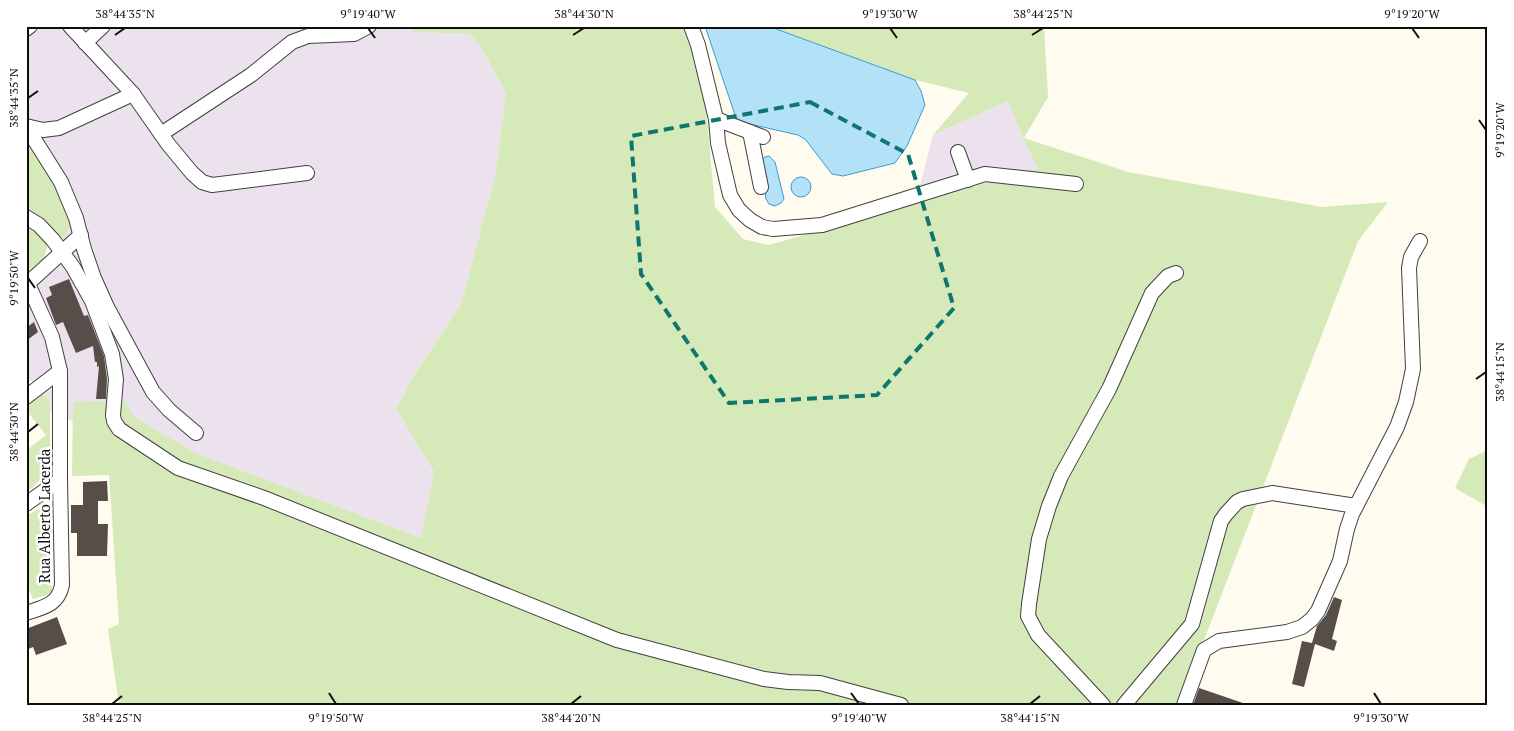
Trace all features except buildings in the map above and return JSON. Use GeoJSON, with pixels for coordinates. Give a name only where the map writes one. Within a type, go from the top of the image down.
{"type":"FeatureCollection","features":[{"type":"Feature","properties":{"kind":"street"},"geometry":{"type":"LineString","coordinates":[[26,29],[30,26]]}},
{"type":"Feature","properties":{"kind":"street"},"geometry":{"type":"LineString","coordinates":[[70,26],[133,94],[161,134],[192,173],[202,182],[212,185],[307,173]]}},
{"type":"Feature","properties":{"kind":"street"},"geometry":{"type":"LineString","coordinates":[[86,43],[103,26]]}},
{"type":"Feature","properties":{"kind":"street"},"geometry":{"type":"LineString","coordinates":[[161,134],[251,75],[292,42],[308,36],[354,34],[369,26]]}},
{"type":"Feature","properties":{"kind":"street"},"geometry":{"type":"LineString","coordinates":[[691,26],[698,45],[716,119],[718,143],[730,195],[739,210],[750,220],[762,226],[781,229],[822,225],[985,174],[1076,184]]}},
{"type":"Feature","properties":{"kind":"street"},"geometry":{"type":"LineString","coordinates":[[28,127],[43,130],[59,128],[133,94]]}},
{"type":"Feature","properties":{"kind":"street"},"geometry":{"type":"LineString","coordinates":[[716,119],[763,137]]}},
{"type":"Feature","properties":{"kind":"street"},"geometry":{"type":"LineString","coordinates":[[28,127],[60,182],[76,218],[94,278],[107,307],[154,392],[169,410],[196,433]]}},
{"type":"Feature","properties":{"kind":"street"},"geometry":{"type":"LineString","coordinates":[[750,132],[761,187]]}},
{"type":"Feature","properties":{"kind":"street"},"geometry":{"type":"LineString","coordinates":[[958,152],[968,180]]}},
{"type":"Feature","properties":{"kind":"street"},"geometry":{"type":"LineString","coordinates":[[26,217],[40,225],[53,240],[73,267],[92,300],[112,354],[116,379],[114,421],[120,429],[178,468],[264,498],[617,640],[764,679],[820,683],[902,705]]}},
{"type":"Feature","properties":{"kind":"street"},"geometry":{"type":"LineString","coordinates":[[27,284],[80,235]]}},
{"type":"Feature","properties":{"kind":"street"},"geometry":{"type":"LineString","coordinates":[[1184,705],[1204,650],[1209,646],[1219,641],[1287,632],[1302,626],[1312,619],[1318,611],[1340,561],[1347,529],[1356,506],[1397,427],[1406,402],[1413,369],[1409,268],[1411,257],[1420,241]]}},
{"type":"Feature","properties":{"kind":"street"},"geometry":{"type":"LineString","coordinates":[[1103,705],[1038,635],[1028,616],[1039,538],[1061,476],[1109,389],[1152,293],[1168,276],[1176,273]]}},
{"type":"Feature","properties":{"kind":"street","name":"Rua Alberto Lacerda"},"geometry":{"type":"LineString","coordinates":[[26,613],[54,602],[60,595],[62,585],[60,371],[52,337],[27,284]]}},
{"type":"Feature","properties":{"kind":"street"},"geometry":{"type":"LineString","coordinates":[[26,397],[60,371]]}},
{"type":"Feature","properties":{"kind":"street"},"geometry":{"type":"LineString","coordinates":[[26,504],[60,480]]}},
{"type":"Feature","properties":{"kind":"street"},"geometry":{"type":"LineString","coordinates":[[1124,705],[1192,624],[1221,521],[1237,502],[1272,493],[1356,506]]}},
{"type":"Feature","properties":{"kind":"highlighted area"},"geometry":{"type":"Polygon","coordinates":[[[810,102],[908,154],[954,308],[877,395],[729,403],[641,274],[631,136],[810,102]]]}},
{"type":"Feature","properties":{"kind":"shaded area"},"geometry":{"type":"Polygon","coordinates":[[[26,26],[415,26],[412,32],[470,34],[481,47],[506,93],[496,173],[461,304],[414,375],[396,409],[434,472],[421,538],[198,454],[134,417],[106,437],[50,411],[50,401],[31,380],[26,383],[26,273],[64,240],[71,222],[43,165],[26,141],[26,26]]]}},
{"type":"Feature","properties":{"kind":"shaded area"},"geometry":{"type":"Polygon","coordinates":[[[1008,101],[1023,138],[1040,171],[988,168],[919,189],[933,135],[1008,101]]]}},
{"type":"Feature","properties":{"kind":"green space"},"geometry":{"type":"Polygon","coordinates":[[[415,26],[687,26],[705,97],[715,207],[743,239],[769,245],[989,182],[996,169],[1039,170],[1023,138],[1008,101],[933,135],[969,93],[915,80],[768,26],[1044,26],[1048,97],[1024,138],[1128,172],[1322,207],[1388,202],[1358,241],[1179,705],[119,705],[108,629],[119,624],[109,475],[72,476],[73,402],[125,401],[134,417],[198,454],[421,538],[434,472],[396,409],[414,375],[461,304],[496,173],[506,93],[481,47],[470,34],[412,32],[415,26]]]}},
{"type":"Feature","properties":{"kind":"green space"},"geometry":{"type":"Polygon","coordinates":[[[26,141],[58,189],[71,222],[64,240],[42,219],[26,209],[26,141]]]}},
{"type":"Feature","properties":{"kind":"green space"},"geometry":{"type":"Polygon","coordinates":[[[26,220],[48,244],[44,258],[26,273],[26,220]]]}},
{"type":"Feature","properties":{"kind":"green space"},"geometry":{"type":"Polygon","coordinates":[[[43,394],[50,401],[50,464],[37,483],[26,492],[26,451],[46,435],[26,410],[26,404],[43,394]]]}},
{"type":"Feature","properties":{"kind":"green space"},"geometry":{"type":"Polygon","coordinates":[[[1488,450],[1488,507],[1455,488],[1469,459],[1488,450]]]}},
{"type":"Feature","properties":{"kind":"green space"},"geometry":{"type":"Polygon","coordinates":[[[40,508],[47,510],[52,516],[52,591],[33,599],[26,582],[26,516],[40,508]]]}},
{"type":"Feature","properties":{"kind":"water"},"geometry":{"type":"Polygon","coordinates":[[[705,26],[768,26],[915,80],[925,105],[907,146],[895,163],[843,176],[832,174],[805,139],[798,135],[741,122],[736,118],[705,26]]]}},
{"type":"Feature","properties":{"kind":"water"},"geometry":{"type":"Polygon","coordinates":[[[769,156],[775,162],[784,199],[775,206],[769,204],[766,199],[761,161],[769,156]]]}},
{"type":"Feature","properties":{"kind":"water"},"geometry":{"type":"Polygon","coordinates":[[[801,177],[808,180],[811,187],[808,194],[801,197],[794,194],[791,187],[794,180],[801,177]]]}}]}
